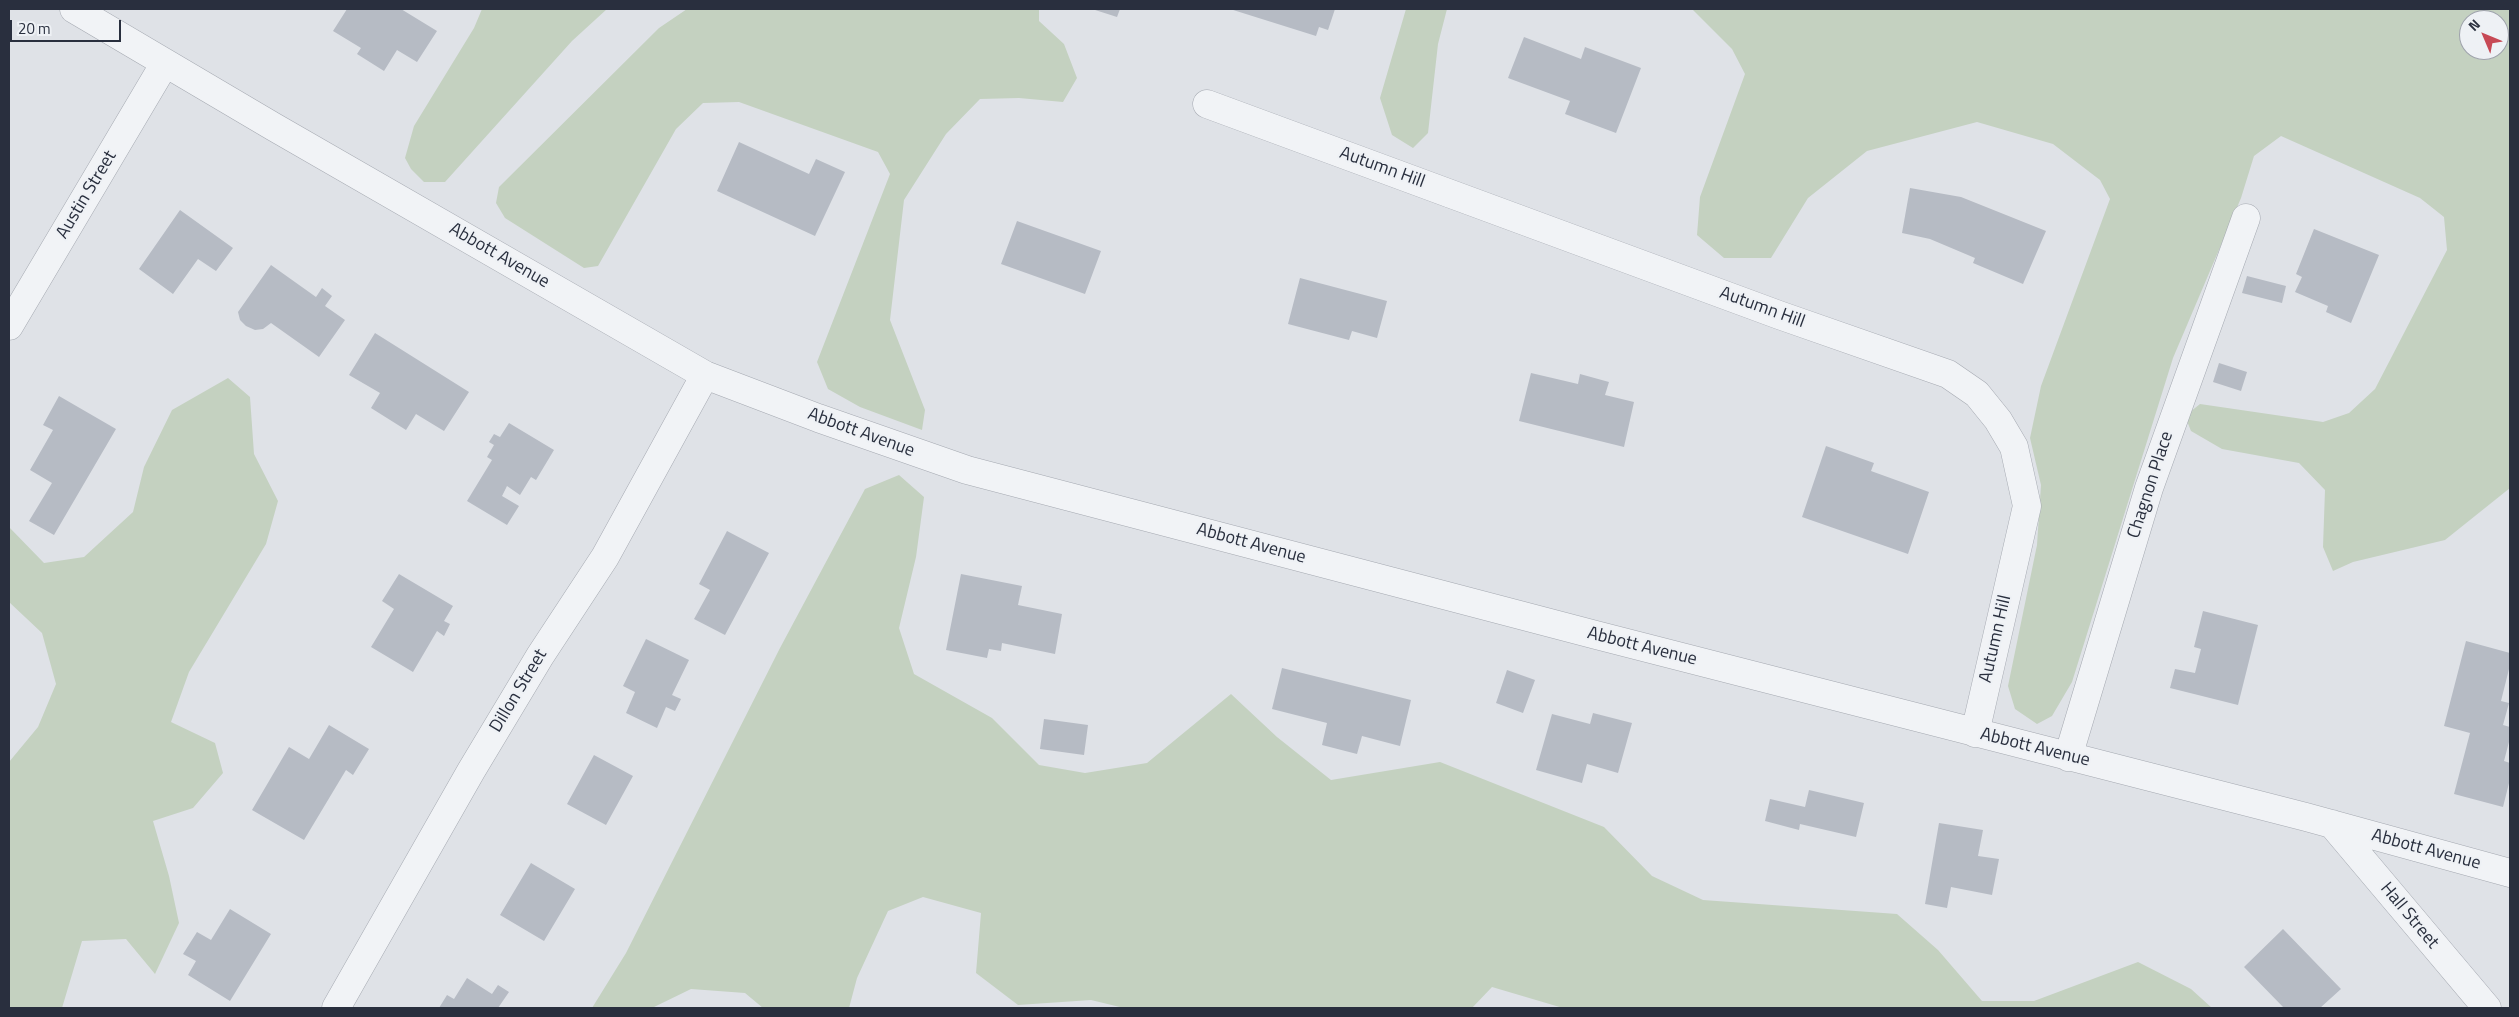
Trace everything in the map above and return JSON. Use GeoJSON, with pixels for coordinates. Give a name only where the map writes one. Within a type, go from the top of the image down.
{"type":"FeatureCollection","features":[{"type":"Feature","properties":{"kind":"street","name":"Abbott Avenue"},"geometry":{"type":"LineString","coordinates":[[74,9],[705,375],[958,467],[2332,824],[2510,873]]}},
{"type":"Feature","properties":{"kind":"street","name":"Austin Street"},"geometry":{"type":"LineString","coordinates":[[9,326],[165,63]]}},
{"type":"Feature","properties":{"kind":"street","name":"Autumn Hill"},"geometry":{"type":"LineString","coordinates":[[1208,104],[1779,315],[1948,374],[1977,394],[1998,420],[2014,447],[2027,506],[1975,732]]}},
{"type":"Feature","properties":{"kind":"street","name":"Chagnon Place"},"geometry":{"type":"LineString","coordinates":[[2068,756],[2149,488],[2246,218]]}},
{"type":"Feature","properties":{"kind":"street","name":"Dillon Street"},"geometry":{"type":"LineString","coordinates":[[336,1008],[471,771],[540,656],[608,552],[705,375]]}},
{"type":"Feature","properties":{"kind":"street","name":"Hall Street"},"geometry":{"type":"LineString","coordinates":[[2332,824],[2487,1008]]}},
{"type":"Feature","properties":{"kind":"green space"},"geometry":{"type":"Polygon","coordinates":[[[482,9],[607,9],[572,41],[445,182],[424,182],[411,169],[405,158],[414,126],[474,28],[482,9]]]}},
{"type":"Feature","properties":{"kind":"green space"},"geometry":{"type":"Polygon","coordinates":[[[687,9],[1039,9],[1039,21],[1064,44],[1077,78],[1063,102],[1019,98],[980,99],[946,134],[904,200],[890,320],[925,410],[922,430],[860,407],[828,389],[817,362],[890,174],[878,152],[739,102],[703,103],[676,129],[598,266],[584,268],[505,218],[496,203],[499,187],[659,28],[687,9]]]}},
{"type":"Feature","properties":{"kind":"green space"},"geometry":{"type":"Polygon","coordinates":[[[1406,9],[1447,9],[1438,44],[1428,133],[1413,148],[1392,135],[1380,98],[1406,9]]]}},
{"type":"Feature","properties":{"kind":"green space"},"geometry":{"type":"Polygon","coordinates":[[[1692,9],[2510,9],[2510,488],[2445,540],[2353,562],[2333,571],[2323,547],[2325,490],[2299,463],[2222,449],[2191,431],[2185,416],[2200,404],[2323,422],[2349,413],[2375,389],[2447,250],[2444,217],[2420,198],[2281,136],[2254,156],[2241,198],[2173,358],[2072,682],[2052,716],[2037,724],[2015,709],[2008,686],[2037,545],[2041,485],[2030,438],[2041,386],[2110,199],[2100,180],[2053,144],[1977,122],[1867,151],[1808,198],[1771,258],[1724,258],[1697,235],[1700,197],[1745,74],[1732,49],[1692,9]]]}},
{"type":"Feature","properties":{"kind":"green space"},"geometry":{"type":"Polygon","coordinates":[[[228,378],[250,397],[254,454],[278,501],[266,544],[189,672],[171,722],[215,743],[223,773],[193,808],[153,821],[169,876],[179,923],[155,974],[126,939],[82,941],[62,1008],[9,1008],[9,762],[38,727],[56,684],[42,633],[9,602],[9,527],[44,563],[84,557],[133,512],[144,467],[172,410],[228,378]]]}},
{"type":"Feature","properties":{"kind":"green space"},"geometry":{"type":"Polygon","coordinates":[[[899,475],[924,497],[916,557],[899,628],[914,674],[992,718],[1039,765],[1085,773],[1147,763],[1231,694],[1277,737],[1331,780],[1440,762],[1604,827],[1652,876],[1703,900],[1897,914],[1938,950],[1982,1001],[2034,1001],[2138,962],[2191,989],[2212,1008],[1563,1008],[1492,987],[1472,1008],[1124,1008],[1091,1000],[1018,1005],[976,973],[981,913],[923,897],[888,911],[857,978],[849,1008],[763,1008],[745,993],[691,989],[652,1008],[592,1008],[626,953],[780,648],[865,489],[899,475]]]}},
{"type":"Feature","properties":{"kind":"building"},"geometry":{"type":"Polygon","coordinates":[[[347,9],[401,9],[437,31],[417,62],[397,50],[384,71],[357,54],[361,48],[333,31],[347,9]]]}},
{"type":"Feature","properties":{"kind":"building"},"geometry":{"type":"Polygon","coordinates":[[[1092,9],[1120,9],[1117,17],[1092,9]]]}},
{"type":"Feature","properties":{"kind":"building"},"geometry":{"type":"Polygon","coordinates":[[[1230,9],[1335,9],[1328,30],[1319,27],[1316,36],[1230,9]]]}},
{"type":"Feature","properties":{"kind":"building"},"geometry":{"type":"Polygon","coordinates":[[[1524,37],[1581,59],[1585,47],[1641,68],[1616,133],[1565,114],[1570,101],[1508,78],[1524,37]]]}},
{"type":"Feature","properties":{"kind":"building"},"geometry":{"type":"Polygon","coordinates":[[[739,142],[809,174],[816,159],[845,172],[815,236],[717,191],[739,142]]]}},
{"type":"Feature","properties":{"kind":"building"},"geometry":{"type":"Polygon","coordinates":[[[1910,188],[1961,197],[2046,231],[2023,284],[1973,263],[1975,258],[1930,239],[1902,233],[1910,188]]]}},
{"type":"Feature","properties":{"kind":"building"},"geometry":{"type":"Polygon","coordinates":[[[180,210],[233,248],[216,271],[198,259],[173,294],[139,269],[180,210]]]}},
{"type":"Feature","properties":{"kind":"building"},"geometry":{"type":"Polygon","coordinates":[[[1017,221],[1101,251],[1085,294],[1001,264],[1017,221]]]}},
{"type":"Feature","properties":{"kind":"building"},"geometry":{"type":"Polygon","coordinates":[[[2314,229],[2379,255],[2351,323],[2326,312],[2328,306],[2295,292],[2302,277],[2296,274],[2314,229]]]}},
{"type":"Feature","properties":{"kind":"building"},"geometry":{"type":"Polygon","coordinates":[[[271,265],[316,297],[322,288],[332,296],[325,306],[345,320],[319,357],[271,323],[263,329],[255,330],[246,326],[240,320],[238,312],[271,265]]]}},
{"type":"Feature","properties":{"kind":"building"},"geometry":{"type":"Polygon","coordinates":[[[2247,276],[2286,286],[2282,303],[2242,293],[2247,276]]]}},
{"type":"Feature","properties":{"kind":"building"},"geometry":{"type":"Polygon","coordinates":[[[1300,278],[1387,301],[1377,338],[1352,331],[1349,340],[1288,324],[1300,278]]]}},
{"type":"Feature","properties":{"kind":"building"},"geometry":{"type":"Polygon","coordinates":[[[375,333],[469,392],[444,431],[416,414],[406,430],[371,408],[380,393],[349,375],[375,333]]]}},
{"type":"Feature","properties":{"kind":"building"},"geometry":{"type":"Polygon","coordinates":[[[2219,363],[2247,372],[2241,391],[2213,382],[2219,363]]]}},
{"type":"Feature","properties":{"kind":"building"},"geometry":{"type":"Polygon","coordinates":[[[1531,373],[1578,384],[1580,374],[1609,382],[1605,395],[1634,402],[1624,447],[1519,421],[1531,373]]]}},
{"type":"Feature","properties":{"kind":"building"},"geometry":{"type":"Polygon","coordinates":[[[59,396],[116,429],[54,535],[29,521],[52,483],[30,470],[53,430],[43,425],[59,396]]]}},
{"type":"Feature","properties":{"kind":"building"},"geometry":{"type":"Polygon","coordinates":[[[509,423],[554,450],[536,480],[531,477],[520,495],[507,486],[502,496],[519,506],[507,525],[467,501],[492,460],[487,457],[494,445],[489,442],[494,434],[500,437],[509,423]]]}},
{"type":"Feature","properties":{"kind":"building"},"geometry":{"type":"Polygon","coordinates":[[[1826,446],[1874,463],[1871,471],[1929,492],[1908,554],[1802,517],[1826,446]]]}},
{"type":"Feature","properties":{"kind":"building"},"geometry":{"type":"Polygon","coordinates":[[[727,531],[769,553],[725,635],[694,619],[710,590],[699,584],[727,531]]]}},
{"type":"Feature","properties":{"kind":"building"},"geometry":{"type":"Polygon","coordinates":[[[399,574],[453,606],[444,621],[450,624],[444,636],[437,631],[413,672],[371,647],[394,609],[382,601],[399,574]]]}},
{"type":"Feature","properties":{"kind":"building"},"geometry":{"type":"Polygon","coordinates":[[[961,574],[1022,586],[1018,605],[1062,614],[1055,654],[1002,643],[1001,651],[989,649],[987,658],[946,650],[961,574]]]}},
{"type":"Feature","properties":{"kind":"building"},"geometry":{"type":"Polygon","coordinates":[[[2203,611],[2258,625],[2238,705],[2170,688],[2175,669],[2195,673],[2201,649],[2194,647],[2203,611]]]}},
{"type":"Feature","properties":{"kind":"building"},"geometry":{"type":"Polygon","coordinates":[[[646,639],[689,660],[672,695],[681,699],[675,711],[666,707],[657,728],[626,713],[635,692],[623,686],[646,639]]]}},
{"type":"Feature","properties":{"kind":"building"},"geometry":{"type":"Polygon","coordinates":[[[2466,641],[2510,653],[2510,665],[2501,701],[2509,703],[2503,725],[2510,727],[2510,738],[2504,761],[2510,763],[2510,779],[2503,807],[2454,794],[2470,733],[2444,726],[2466,641]]]}},
{"type":"Feature","properties":{"kind":"building"},"geometry":{"type":"Polygon","coordinates":[[[1282,668],[1411,700],[1400,746],[1362,736],[1357,754],[1322,745],[1327,723],[1272,709],[1282,668]]]}},
{"type":"Feature","properties":{"kind":"building"},"geometry":{"type":"Polygon","coordinates":[[[1507,670],[1535,680],[1523,713],[1496,703],[1507,670]]]}},
{"type":"Feature","properties":{"kind":"building"},"geometry":{"type":"Polygon","coordinates":[[[1593,713],[1632,723],[1618,773],[1587,764],[1582,783],[1536,770],[1552,714],[1590,724],[1593,713]]]}},
{"type":"Feature","properties":{"kind":"building"},"geometry":{"type":"Polygon","coordinates":[[[1044,719],[1088,725],[1084,755],[1040,749],[1044,719]]]}},
{"type":"Feature","properties":{"kind":"building"},"geometry":{"type":"Polygon","coordinates":[[[329,725],[369,749],[353,775],[346,770],[304,840],[252,810],[289,747],[309,759],[329,725]]]}},
{"type":"Feature","properties":{"kind":"building"},"geometry":{"type":"Polygon","coordinates":[[[594,755],[633,776],[606,825],[567,804],[594,755]]]}},
{"type":"Feature","properties":{"kind":"building"},"geometry":{"type":"Polygon","coordinates":[[[1809,790],[1864,803],[1856,837],[1800,824],[1799,830],[1765,821],[1770,799],[1805,807],[1809,790]]]}},
{"type":"Feature","properties":{"kind":"building"},"geometry":{"type":"Polygon","coordinates":[[[1939,823],[1983,830],[1978,856],[1999,859],[1992,895],[1951,887],[1947,908],[1925,904],[1939,823]]]}},
{"type":"Feature","properties":{"kind":"building"},"geometry":{"type":"Polygon","coordinates":[[[531,863],[575,889],[544,941],[500,915],[531,863]]]}},
{"type":"Feature","properties":{"kind":"building"},"geometry":{"type":"Polygon","coordinates":[[[230,909],[271,934],[230,1001],[188,975],[196,961],[183,954],[197,932],[211,940],[230,909]]]}},
{"type":"Feature","properties":{"kind":"building"},"geometry":{"type":"Polygon","coordinates":[[[2283,929],[2341,989],[2320,1008],[2284,1008],[2244,967],[2283,929]]]}},
{"type":"Feature","properties":{"kind":"building"},"geometry":{"type":"Polygon","coordinates":[[[467,978],[492,994],[498,985],[509,992],[498,1008],[439,1008],[447,995],[454,999],[467,978]]]}}]}
